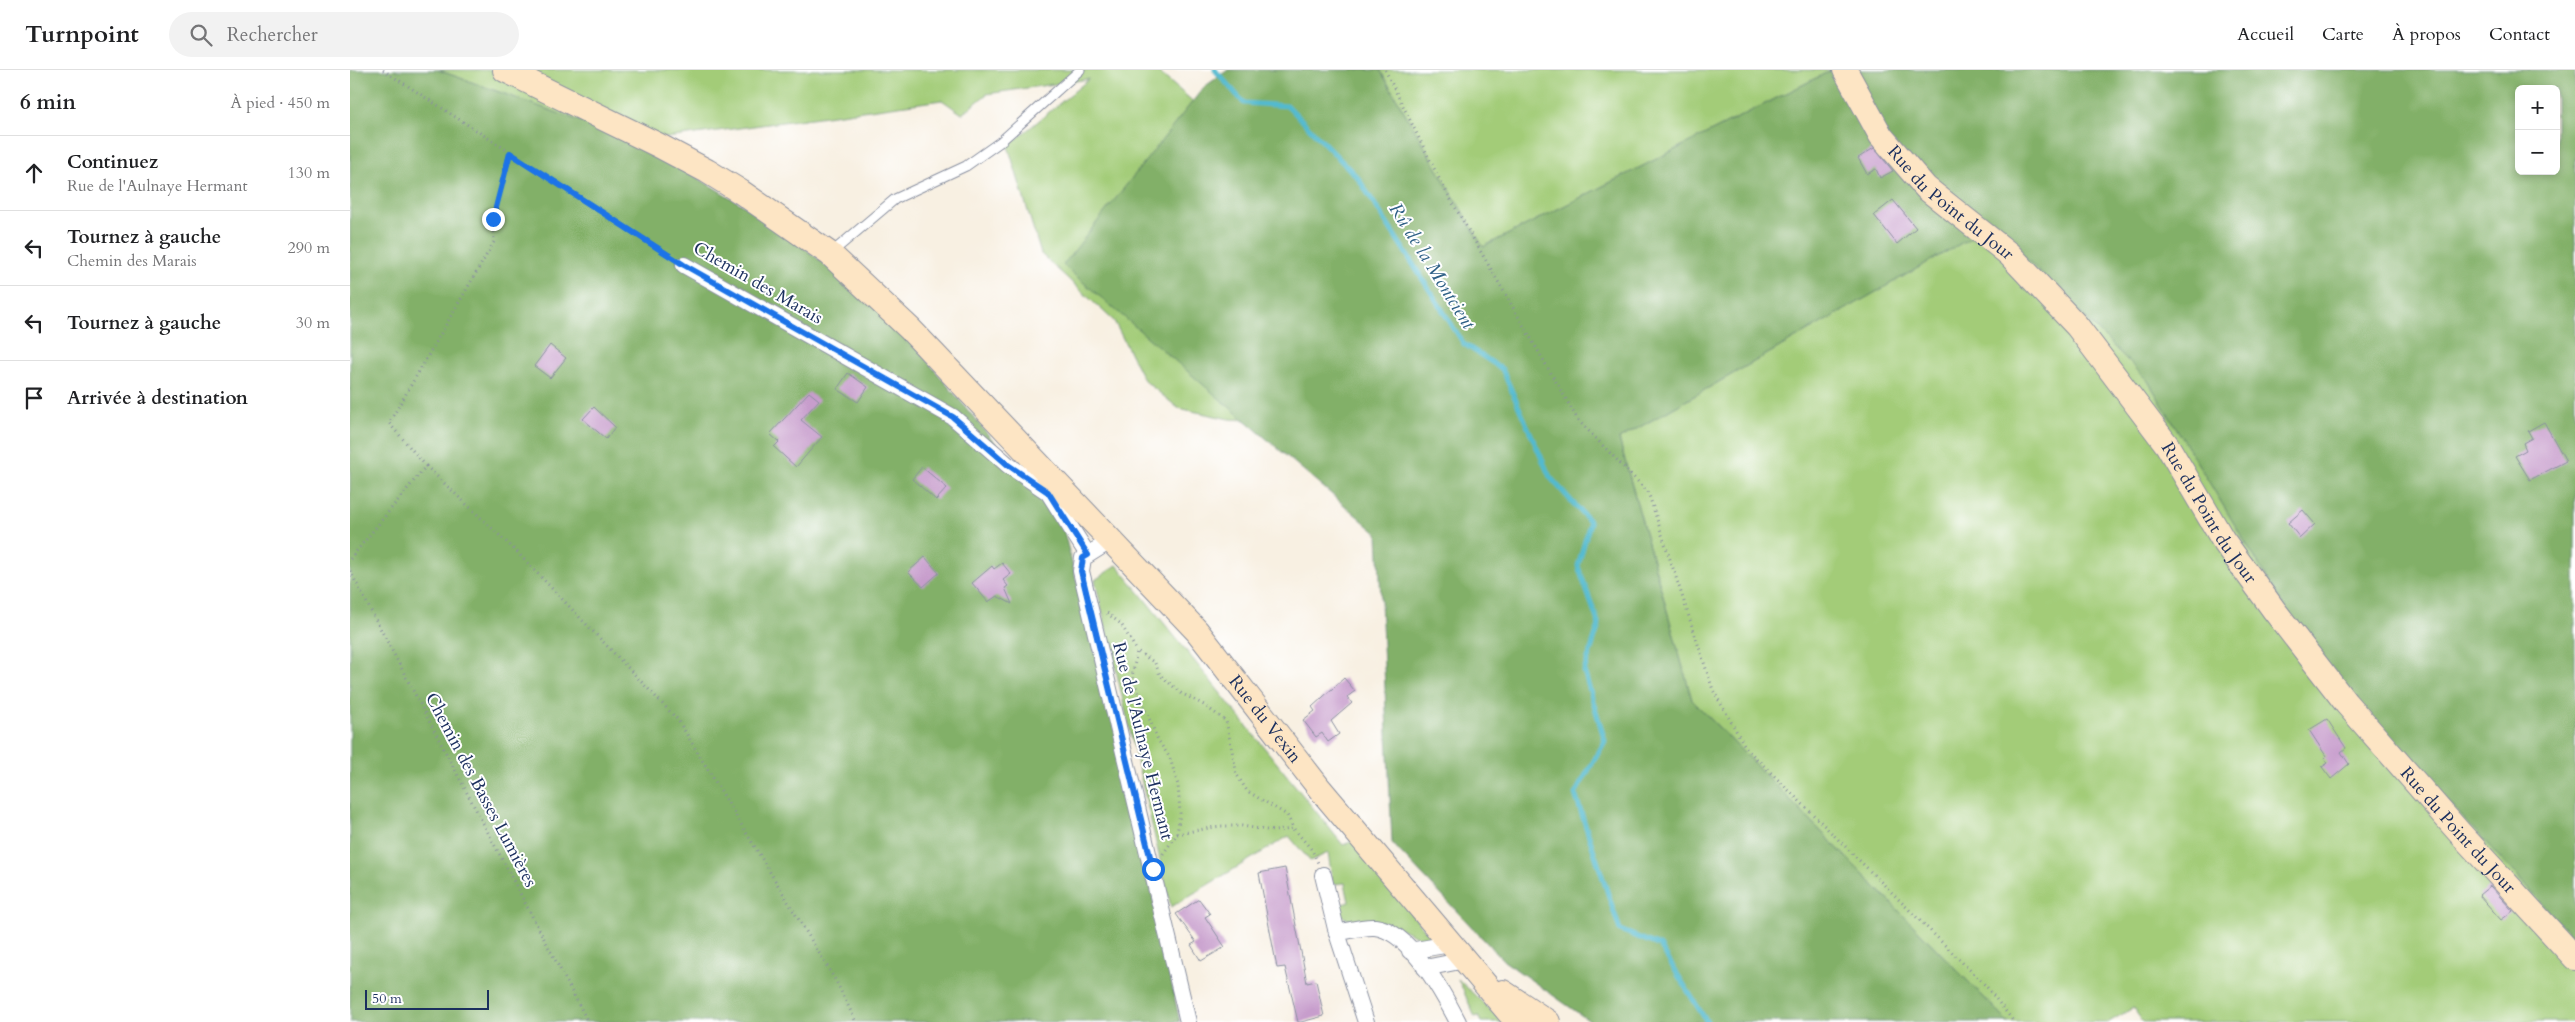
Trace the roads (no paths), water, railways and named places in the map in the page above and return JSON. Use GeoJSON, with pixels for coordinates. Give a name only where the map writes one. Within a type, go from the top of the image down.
{"type":"FeatureCollection","features":[{"type":"Feature","properties":{"kind":"main road","name":"Rue du Vexin"},"geometry":{"type":"LineString","coordinates":[[505,70],[707,171],[768,210],[830,254],[910,329],[1039,476],[1110,541],[1197,631],[1320,789],[1517,1022]]}},
{"type":"Feature","properties":{"kind":"main road","name":"Rue du Point du Jour"},"geometry":{"type":"LineString","coordinates":[[1845,70],[1881,136],[1926,188],[2009,254],[2077,326],[2167,445],[2223,540],[2286,626],[2365,724],[2458,831],[2575,958]]}},
{"type":"Feature","properties":{"kind":"main road"},"geometry":{"type":"LineString","coordinates":[[1464,959],[1548,1022]]}},
{"type":"Feature","properties":{"kind":"street","name":"Chemin des Marais"},"geometry":{"type":"LineString","coordinates":[[684,265],[953,417],[1008,465],[1039,476],[1088,555]]}},
{"type":"Feature","properties":{"kind":"street"},"geometry":{"type":"LineString","coordinates":[[1088,555],[1110,541]]}},
{"type":"Feature","properties":{"kind":"street","name":"Rue de l'Aulnaye Hermant"},"geometry":{"type":"LineString","coordinates":[[1088,555],[1083,558],[1081,571],[1188,1022]]}},
{"type":"Feature","properties":{"kind":"street"},"geometry":{"type":"LineString","coordinates":[[1323,875],[1337,933],[1366,1022]]}},
{"type":"Feature","properties":{"kind":"street"},"geometry":{"type":"LineString","coordinates":[[1337,933],[1374,927],[1396,934],[1436,980],[1458,1022]]}},
{"type":"Feature","properties":{"kind":"street"},"geometry":{"type":"LineString","coordinates":[[1410,951],[1464,959]]}},
{"type":"Feature","properties":{"kind":"street"},"geometry":{"type":"LineString","coordinates":[[1425,968],[1464,959]]}},
{"type":"Feature","properties":{"kind":"lane"},"geometry":{"type":"LineString","coordinates":[[830,254],[894,199],[966,166],[1000,142],[1080,70]]}},
{"type":"Feature","properties":{"kind":"waterway","name":"Rû de la Montcient"},"geometry":{"type":"LineString","coordinates":[[1215,70],[1244,103],[1288,106],[1358,178],[1464,344],[1502,369],[1550,477],[1590,522],[1578,566],[1599,625],[1584,671],[1605,741],[1575,794],[1620,930],[1660,946],[1707,1022]]}}]}
